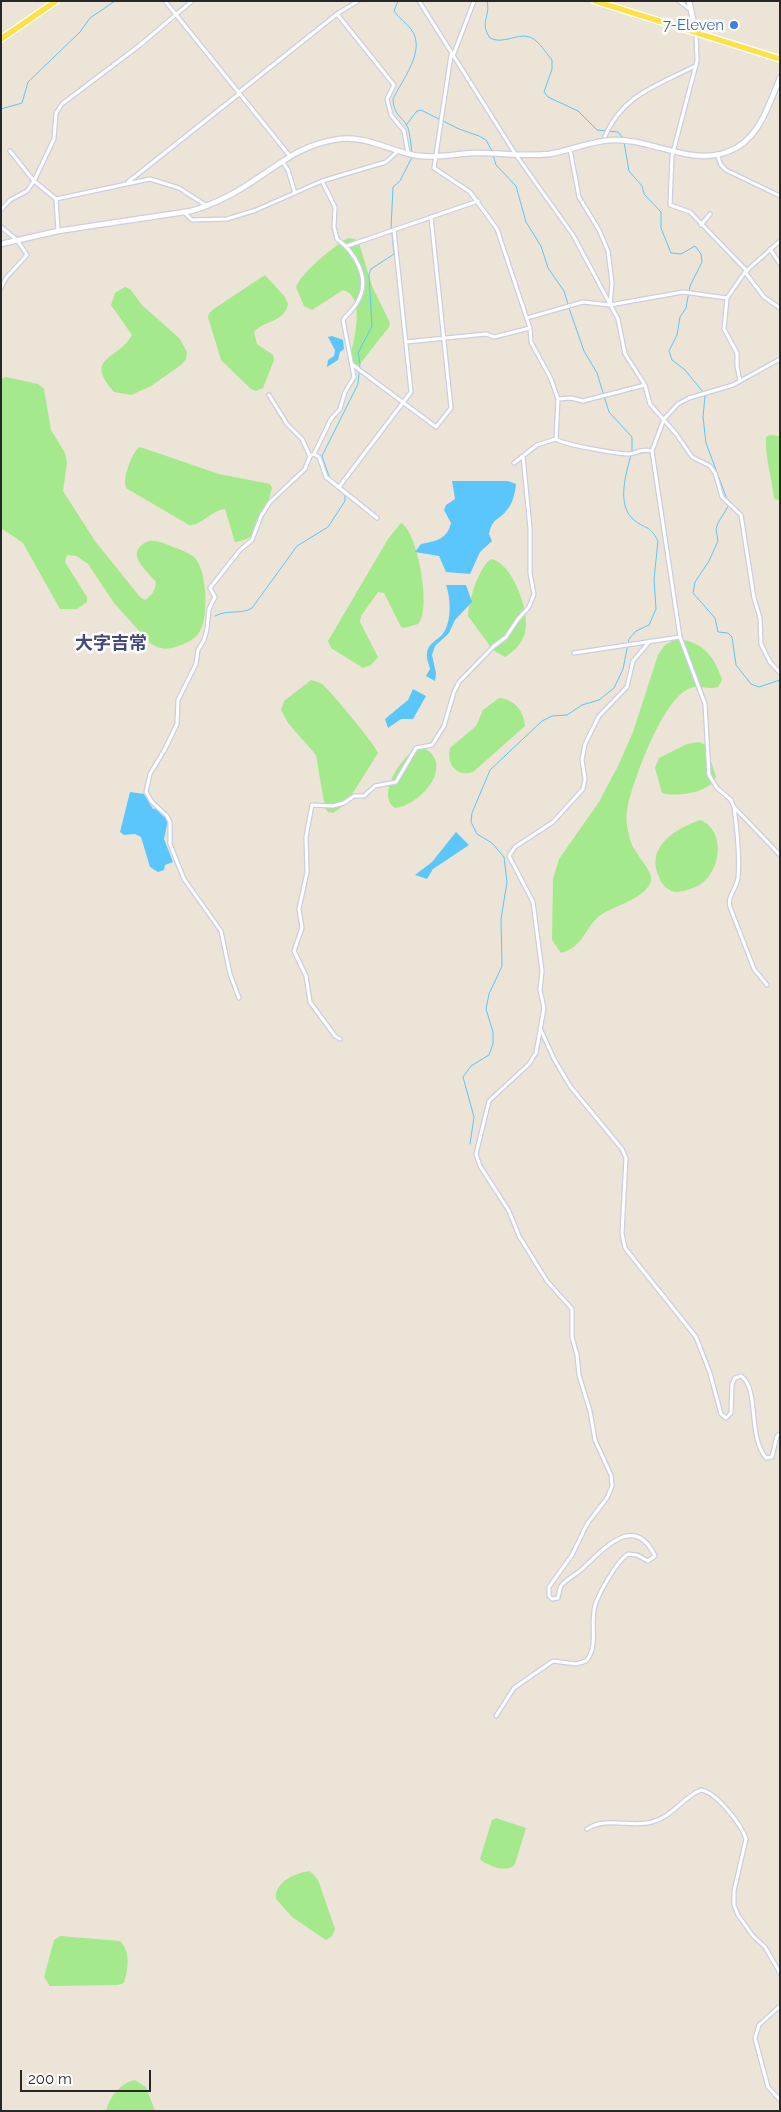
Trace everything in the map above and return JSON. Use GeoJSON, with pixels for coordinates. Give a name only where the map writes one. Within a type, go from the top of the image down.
{"type":"FeatureCollection","features":[{"type":"Feature","properties":{"kind":"main road"},"geometry":{"type":"LineString","coordinates":[[1,39],[56,1]]}},
{"type":"Feature","properties":{"kind":"main road"},"geometry":{"type":"LineString","coordinates":[[595,1],[780,59]]}},
{"type":"Feature","properties":{"kind":"street"},"geometry":{"type":"LineString","coordinates":[[165,1],[288,155]]}},
{"type":"Feature","properties":{"kind":"street"},"geometry":{"type":"LineString","coordinates":[[1,210],[10,200],[27,191],[34,181],[54,139],[56,113],[62,104],[192,1]]}},
{"type":"Feature","properties":{"kind":"street"},"geometry":{"type":"LineString","coordinates":[[347,1],[351,6]]}},
{"type":"Feature","properties":{"kind":"street"},"geometry":{"type":"LineString","coordinates":[[128,182],[337,14],[358,1]]}},
{"type":"Feature","properties":{"kind":"street"},"geometry":{"type":"LineString","coordinates":[[420,1],[452,56],[516,155],[573,235],[618,319],[624,354],[645,385],[650,404],[664,419],[692,457],[710,466],[715,473],[722,497],[741,515],[754,598],[760,618],[761,644],[770,662],[780,673]]}},
{"type":"Feature","properties":{"kind":"street"},"geometry":{"type":"LineString","coordinates":[[474,1],[452,56],[434,168],[461,184],[478,201],[497,229],[527,318],[531,342],[550,379],[558,400],[556,439]]}},
{"type":"Feature","properties":{"kind":"street"},"geometry":{"type":"LineString","coordinates":[[679,1],[693,12]]}},
{"type":"Feature","properties":{"kind":"street"},"geometry":{"type":"LineString","coordinates":[[689,1],[696,32],[697,61],[674,150],[670,205],[690,212],[701,225],[728,249],[764,297],[780,308]]}},
{"type":"Feature","properties":{"kind":"street"},"geometry":{"type":"LineString","coordinates":[[337,14],[394,85],[387,100],[392,115],[404,131],[409,153]]}},
{"type":"Feature","properties":{"kind":"street"},"geometry":{"type":"LineString","coordinates":[[605,136],[612,119],[625,104],[640,92],[694,67]]}},
{"type":"Feature","properties":{"kind":"street"},"geometry":{"type":"LineString","coordinates":[[1,244],[58,231],[185,213],[208,206],[240,190],[288,155],[305,147],[342,138],[368,141],[398,151],[435,157],[473,154],[516,155],[551,153],[611,140],[638,142],[701,156],[718,154],[741,145],[757,129],[780,78]]}},
{"type":"Feature","properties":{"kind":"street"},"geometry":{"type":"LineString","coordinates":[[570,149],[579,197],[599,230],[608,251],[612,283],[610,305]]}},
{"type":"Feature","properties":{"kind":"street"},"geometry":{"type":"LineString","coordinates":[[10,151],[34,181],[56,199],[58,231]]}},
{"type":"Feature","properties":{"kind":"street"},"geometry":{"type":"LineString","coordinates":[[185,213],[192,220],[227,219],[256,210],[322,181],[386,162],[398,151]]}},
{"type":"Feature","properties":{"kind":"street"},"geometry":{"type":"LineString","coordinates":[[718,154],[721,165],[726,170],[780,196]]}},
{"type":"Feature","properties":{"kind":"street"},"geometry":{"type":"LineString","coordinates":[[281,160],[288,170],[295,192]]}},
{"type":"Feature","properties":{"kind":"street"},"geometry":{"type":"LineString","coordinates":[[56,199],[128,182],[150,179],[178,188],[208,206]]}},
{"type":"Feature","properties":{"kind":"street"},"geometry":{"type":"LineString","coordinates":[[239,998],[230,974],[221,931],[184,879],[170,844],[170,822],[167,816],[152,802],[146,792],[150,774],[165,749],[176,724],[178,700],[204,640],[209,609],[215,597],[210,588],[240,550],[252,540],[261,516],[270,502],[305,469],[331,419],[340,409],[345,392],[354,377],[343,320],[358,302],[363,290],[362,275],[347,246],[337,239],[334,227],[335,207],[322,181]]}},
{"type":"Feature","properties":{"kind":"street"},"geometry":{"type":"LineString","coordinates":[[347,246],[478,201]]}},
{"type":"Feature","properties":{"kind":"street"},"geometry":{"type":"LineString","coordinates":[[701,225],[710,214]]}},
{"type":"Feature","properties":{"kind":"street"},"geometry":{"type":"LineString","coordinates":[[353,365],[436,427],[451,408],[431,217]]}},
{"type":"Feature","properties":{"kind":"street"},"geometry":{"type":"LineString","coordinates":[[1,227],[17,240],[26,250],[27,255],[6,278],[1,288]]}},
{"type":"Feature","properties":{"kind":"street"},"geometry":{"type":"LineString","coordinates":[[339,487],[411,392],[394,230]]}},
{"type":"Feature","properties":{"kind":"street"},"geometry":{"type":"LineString","coordinates":[[740,381],[737,354],[724,329],[727,298],[746,272],[780,241]]}},
{"type":"Feature","properties":{"kind":"street"},"geometry":{"type":"LineString","coordinates":[[770,249],[780,264]]}},
{"type":"Feature","properties":{"kind":"street"},"geometry":{"type":"LineString","coordinates":[[527,318],[583,302],[610,305],[683,292],[727,298]]}},
{"type":"Feature","properties":{"kind":"street"},"geometry":{"type":"LineString","coordinates":[[406,342],[486,334],[494,337],[530,328]]}},
{"type":"Feature","properties":{"kind":"street"},"geometry":{"type":"LineString","coordinates":[[767,985],[754,969],[730,908],[729,898],[736,887],[738,873],[734,807],[731,800],[717,788],[709,775],[705,704],[680,636],[652,451],[664,419],[678,404],[740,381],[780,359]]}},
{"type":"Feature","properties":{"kind":"street"},"geometry":{"type":"LineString","coordinates":[[558,400],[571,398],[582,401],[645,385]]}},
{"type":"Feature","properties":{"kind":"street"},"geometry":{"type":"LineString","coordinates":[[269,395],[287,424],[302,440],[312,455],[319,457],[326,477],[377,518]]}},
{"type":"Feature","properties":{"kind":"street"},"geometry":{"type":"LineString","coordinates":[[514,463],[537,445],[556,439],[560,442],[594,450],[629,455],[642,449],[652,451]]}},
{"type":"Feature","properties":{"kind":"street"},"geometry":{"type":"LineString","coordinates":[[340,1038],[335,1036],[310,1002],[306,976],[294,951],[302,928],[300,909],[307,872],[306,837],[312,805],[333,806],[344,803],[354,796],[364,796],[375,786],[396,782],[416,748],[432,745],[439,736],[459,682],[494,646],[506,637],[529,607],[534,594],[530,572],[530,528],[523,456]]}},
{"type":"Feature","properties":{"kind":"street"},"geometry":{"type":"LineString","coordinates":[[574,653],[680,636]]}},
{"type":"Feature","properties":{"kind":"street"},"geometry":{"type":"LineString","coordinates":[[496,1716],[514,1688],[553,1661],[576,1664],[586,1661],[592,1650],[594,1608],[619,1562],[628,1554],[637,1555],[648,1561],[655,1556],[642,1540],[632,1536],[622,1536],[607,1545],[562,1585],[558,1598],[552,1599],[549,1596],[550,1587],[572,1555],[587,1524],[607,1498],[612,1486],[612,1480],[595,1440],[590,1411],[579,1375],[572,1336],[572,1309],[547,1281],[519,1236],[502,1199],[480,1166],[476,1154],[489,1101],[533,1058],[544,1008],[540,990],[542,971],[536,915],[530,895],[516,873],[509,856],[515,847],[553,822],[582,789],[585,780],[582,760],[585,744],[599,716],[627,687],[633,661],[650,641]]}},
{"type":"Feature","properties":{"kind":"street"},"geometry":{"type":"LineString","coordinates":[[734,807],[780,855]]}},
{"type":"Feature","properties":{"kind":"street"},"geometry":{"type":"LineString","coordinates":[[540,1028],[548,1042],[554,1059],[570,1086],[622,1149],[626,1158],[622,1233],[625,1248],[696,1337],[710,1374],[721,1414],[726,1418],[731,1414],[732,1384],[735,1378],[741,1376],[749,1387],[757,1445],[766,1458],[772,1457],[777,1436],[780,1434]]}},
{"type":"Feature","properties":{"kind":"street"},"geometry":{"type":"LineString","coordinates":[[587,1829],[601,1823],[638,1824],[654,1822],[663,1818],[694,1792],[701,1790],[710,1794],[730,1814],[746,1840],[734,1892],[738,1915],[753,1936],[765,1947],[780,1973]]}},
{"type":"Feature","properties":{"kind":"street"},"geometry":{"type":"LineString","coordinates":[[780,2006],[759,2025],[754,2038],[768,2087],[780,2100]]}},
{"type":"Feature","properties":{"kind":"green space"},"geometry":{"type":"Polygon","coordinates":[[[348,238],[355,239],[359,243],[372,286],[390,323],[389,327],[359,365],[353,369],[349,364],[355,335],[357,312],[351,294],[343,290],[312,310],[304,306],[296,287],[311,267],[348,238]]]}},
{"type":"Feature","properties":{"kind":"green space"},"geometry":{"type":"Polygon","coordinates":[[[265,275],[285,297],[288,304],[282,315],[254,332],[257,344],[273,355],[274,360],[263,388],[256,391],[251,389],[221,360],[208,317],[209,313],[215,308],[265,275]]]}},
{"type":"Feature","properties":{"kind":"green space"},"geometry":{"type":"Polygon","coordinates":[[[125,287],[130,289],[142,305],[180,339],[187,352],[186,359],[181,365],[151,386],[131,395],[114,392],[105,380],[102,371],[106,359],[126,343],[132,335],[111,305],[115,293],[125,287]]]}},
{"type":"Feature","properties":{"kind":"green space"},"geometry":{"type":"Polygon","coordinates":[[[6,377],[38,384],[44,389],[51,430],[65,453],[67,462],[63,491],[95,541],[140,597],[145,600],[150,596],[156,582],[142,566],[137,556],[137,552],[142,545],[148,541],[155,541],[184,551],[194,557],[202,572],[204,582],[205,615],[200,631],[193,639],[168,648],[159,648],[150,643],[114,603],[88,564],[76,556],[67,555],[65,562],[87,597],[87,602],[77,609],[60,609],[23,543],[1,528],[1,379],[6,377]]]}},
{"type":"Feature","properties":{"kind":"green space"},"geometry":{"type":"Polygon","coordinates":[[[770,435],[780,436],[780,501],[774,498],[768,460],[766,437],[770,435]]]}},
{"type":"Feature","properties":{"kind":"green space"},"geometry":{"type":"Polygon","coordinates":[[[140,447],[219,474],[270,484],[272,488],[265,515],[257,530],[252,536],[235,542],[225,509],[215,512],[194,525],[189,525],[126,488],[125,479],[128,466],[140,447]]]}},
{"type":"Feature","properties":{"kind":"green space"},"geometry":{"type":"Polygon","coordinates":[[[401,523],[407,529],[418,555],[424,604],[422,616],[418,624],[404,628],[401,627],[384,593],[378,592],[361,616],[360,622],[378,657],[371,665],[363,668],[331,648],[328,641],[388,539],[401,523]]]}},
{"type":"Feature","properties":{"kind":"green space"},"geometry":{"type":"Polygon","coordinates":[[[491,559],[499,563],[513,579],[523,602],[525,614],[524,637],[517,647],[505,657],[493,650],[468,616],[472,594],[478,577],[486,563],[491,559]]]}},
{"type":"Feature","properties":{"kind":"green space"},"geometry":{"type":"Polygon","coordinates":[[[675,639],[692,642],[706,651],[719,671],[722,680],[718,687],[691,688],[678,697],[659,724],[643,759],[627,810],[627,819],[633,846],[650,873],[651,881],[648,888],[635,898],[598,917],[579,942],[569,950],[561,953],[552,940],[553,879],[559,859],[599,802],[633,732],[658,655],[664,646],[675,639]]]}},
{"type":"Feature","properties":{"kind":"green space"},"geometry":{"type":"Polygon","coordinates":[[[311,680],[321,683],[343,706],[378,753],[346,804],[333,813],[328,812],[325,808],[316,755],[288,723],[281,710],[284,701],[311,680]]]}},
{"type":"Feature","properties":{"kind":"green space"},"geometry":{"type":"Polygon","coordinates":[[[499,698],[514,703],[523,715],[525,726],[473,772],[462,773],[458,771],[451,764],[450,748],[476,726],[483,710],[499,698]]]}},
{"type":"Feature","properties":{"kind":"green space"},"geometry":{"type":"Polygon","coordinates":[[[699,742],[706,745],[716,777],[714,781],[704,788],[690,793],[662,793],[655,768],[659,758],[687,744],[699,742]]]}},
{"type":"Feature","properties":{"kind":"green space"},"geometry":{"type":"Polygon","coordinates":[[[420,746],[431,753],[436,762],[436,772],[432,782],[416,799],[395,808],[390,802],[388,793],[394,774],[407,757],[420,746]]]}},
{"type":"Feature","properties":{"kind":"green space"},"geometry":{"type":"Polygon","coordinates":[[[700,820],[709,825],[714,833],[718,854],[715,866],[701,884],[683,891],[672,891],[662,884],[659,877],[656,857],[659,848],[672,834],[700,820]]]}},
{"type":"Feature","properties":{"kind":"green space"},"geometry":{"type":"Polygon","coordinates":[[[496,1818],[526,1828],[515,1864],[512,1867],[498,1868],[480,1859],[492,1820],[496,1818]]]}},
{"type":"Feature","properties":{"kind":"green space"},"geometry":{"type":"Polygon","coordinates":[[[310,1871],[318,1880],[335,1929],[332,1936],[326,1940],[292,1917],[276,1899],[276,1893],[282,1883],[292,1876],[310,1871]]]}},
{"type":"Feature","properties":{"kind":"green space"},"geometry":{"type":"Polygon","coordinates":[[[60,1936],[120,1941],[127,1955],[127,1972],[124,1983],[118,1985],[50,1986],[44,1977],[54,1940],[60,1936]]]}},
{"type":"Feature","properties":{"kind":"green space"},"geometry":{"type":"Polygon","coordinates":[[[135,2080],[146,2087],[155,2111],[106,2111],[116,2091],[125,2084],[135,2080]]]}},
{"type":"Feature","properties":{"kind":"water"},"geometry":{"type":"Polygon","coordinates":[[[332,336],[343,340],[344,349],[340,352],[338,360],[327,367],[328,360],[334,356],[335,350],[328,337],[332,336]]]}},
{"type":"Feature","properties":{"kind":"water"},"geometry":{"type":"Polygon","coordinates":[[[452,481],[508,481],[516,484],[510,505],[492,525],[489,534],[492,541],[480,552],[470,574],[446,572],[439,556],[415,552],[421,544],[440,539],[447,533],[451,523],[444,510],[446,505],[455,499],[452,481]]]}},
{"type":"Feature","properties":{"kind":"water"},"geometry":{"type":"Polygon","coordinates":[[[446,585],[466,585],[472,602],[455,620],[449,633],[435,646],[432,655],[436,673],[435,681],[426,676],[430,669],[427,650],[442,635],[448,624],[450,604],[446,585]]]}},
{"type":"Feature","properties":{"kind":"water"},"geometry":{"type":"Polygon","coordinates":[[[413,689],[426,696],[413,719],[401,719],[388,728],[385,719],[408,700],[413,689]]]}},
{"type":"Feature","properties":{"kind":"water"},"geometry":{"type":"Polygon","coordinates":[[[130,792],[144,794],[153,809],[157,808],[168,820],[164,839],[173,862],[165,865],[164,870],[158,872],[150,867],[141,837],[135,834],[124,835],[120,832],[130,792]]]}},
{"type":"Feature","properties":{"kind":"water"},"geometry":{"type":"Polygon","coordinates":[[[456,832],[469,845],[433,869],[427,879],[415,875],[432,862],[456,832]]]}},
{"type":"Feature","properties":{"kind":"waterway"},"geometry":{"type":"LineString","coordinates":[[1,109],[22,103],[28,82],[80,32],[90,18],[115,1]]}},
{"type":"Feature","properties":{"kind":"waterway"},"geometry":{"type":"LineString","coordinates":[[398,1],[394,11],[411,29],[415,37],[416,46],[411,65],[393,99],[397,113],[408,128],[412,153]]}},
{"type":"Feature","properties":{"kind":"waterway"},"geometry":{"type":"LineString","coordinates":[[487,1],[488,11],[485,28],[490,38],[502,40],[520,36],[531,37],[552,60],[552,69],[544,92],[548,97],[578,111],[597,130],[618,132],[623,138]]}},
{"type":"Feature","properties":{"kind":"waterway"},"geometry":{"type":"LineString","coordinates":[[406,125],[417,111],[421,110],[486,140],[492,151]]}},
{"type":"Feature","properties":{"kind":"waterway"},"geometry":{"type":"LineString","coordinates":[[624,142],[629,171],[642,186],[644,194],[661,212],[661,228],[671,253],[681,254],[695,246],[701,254],[702,262],[690,286],[686,308],[680,317],[677,335],[669,351],[672,360],[685,370],[703,392]]}},
{"type":"Feature","properties":{"kind":"waterway"},"geometry":{"type":"LineString","coordinates":[[493,155],[496,165],[516,186],[526,222],[541,246],[548,268],[564,291],[568,304]]}},
{"type":"Feature","properties":{"kind":"waterway"},"geometry":{"type":"LineString","coordinates":[[391,229],[393,187],[400,181],[412,157]]}},
{"type":"Feature","properties":{"kind":"waterway"},"geometry":{"type":"LineString","coordinates":[[330,479],[322,456],[358,384],[360,363],[358,353],[372,326],[369,274],[371,269],[394,254],[392,233]]}},
{"type":"Feature","properties":{"kind":"waterway"},"geometry":{"type":"LineString","coordinates":[[569,308],[584,351],[597,373],[609,412],[632,437],[632,452]]}},
{"type":"Feature","properties":{"kind":"waterway"},"geometry":{"type":"LineString","coordinates":[[705,396],[703,417],[706,443],[728,502]]}},
{"type":"Feature","properties":{"kind":"waterway"},"geometry":{"type":"LineString","coordinates":[[470,1144],[474,1117],[463,1077],[471,1066],[489,1055],[493,1044],[493,1032],[486,1009],[489,994],[502,966],[501,919],[507,882],[504,857],[492,843],[477,834],[471,822],[472,813],[490,770],[542,721],[552,716],[567,715],[582,705],[599,700],[614,688],[623,669],[629,639],[636,631],[649,625],[656,609],[654,579],[658,541],[650,530],[628,514],[625,506],[624,489],[631,455]]}},
{"type":"Feature","properties":{"kind":"waterway"},"geometry":{"type":"LineString","coordinates":[[215,616],[252,608],[297,546],[328,527],[345,501],[345,494]]}},
{"type":"Feature","properties":{"kind":"waterway"},"geometry":{"type":"LineString","coordinates":[[729,505],[716,529],[718,541],[709,561],[695,582],[693,593],[715,618],[718,632],[728,633],[732,637],[736,665],[751,684],[759,687],[780,680]]}},
{"type":"Feature","properties":{"kind":"place","name":"7-Eleven"},"geometry":{"type":"Point","coordinates":[734,25]}},
{"type":"Feature","properties":{"kind":"district","name":"大字吉常"},"geometry":{"type":"Point","coordinates":[111,644]}}]}
